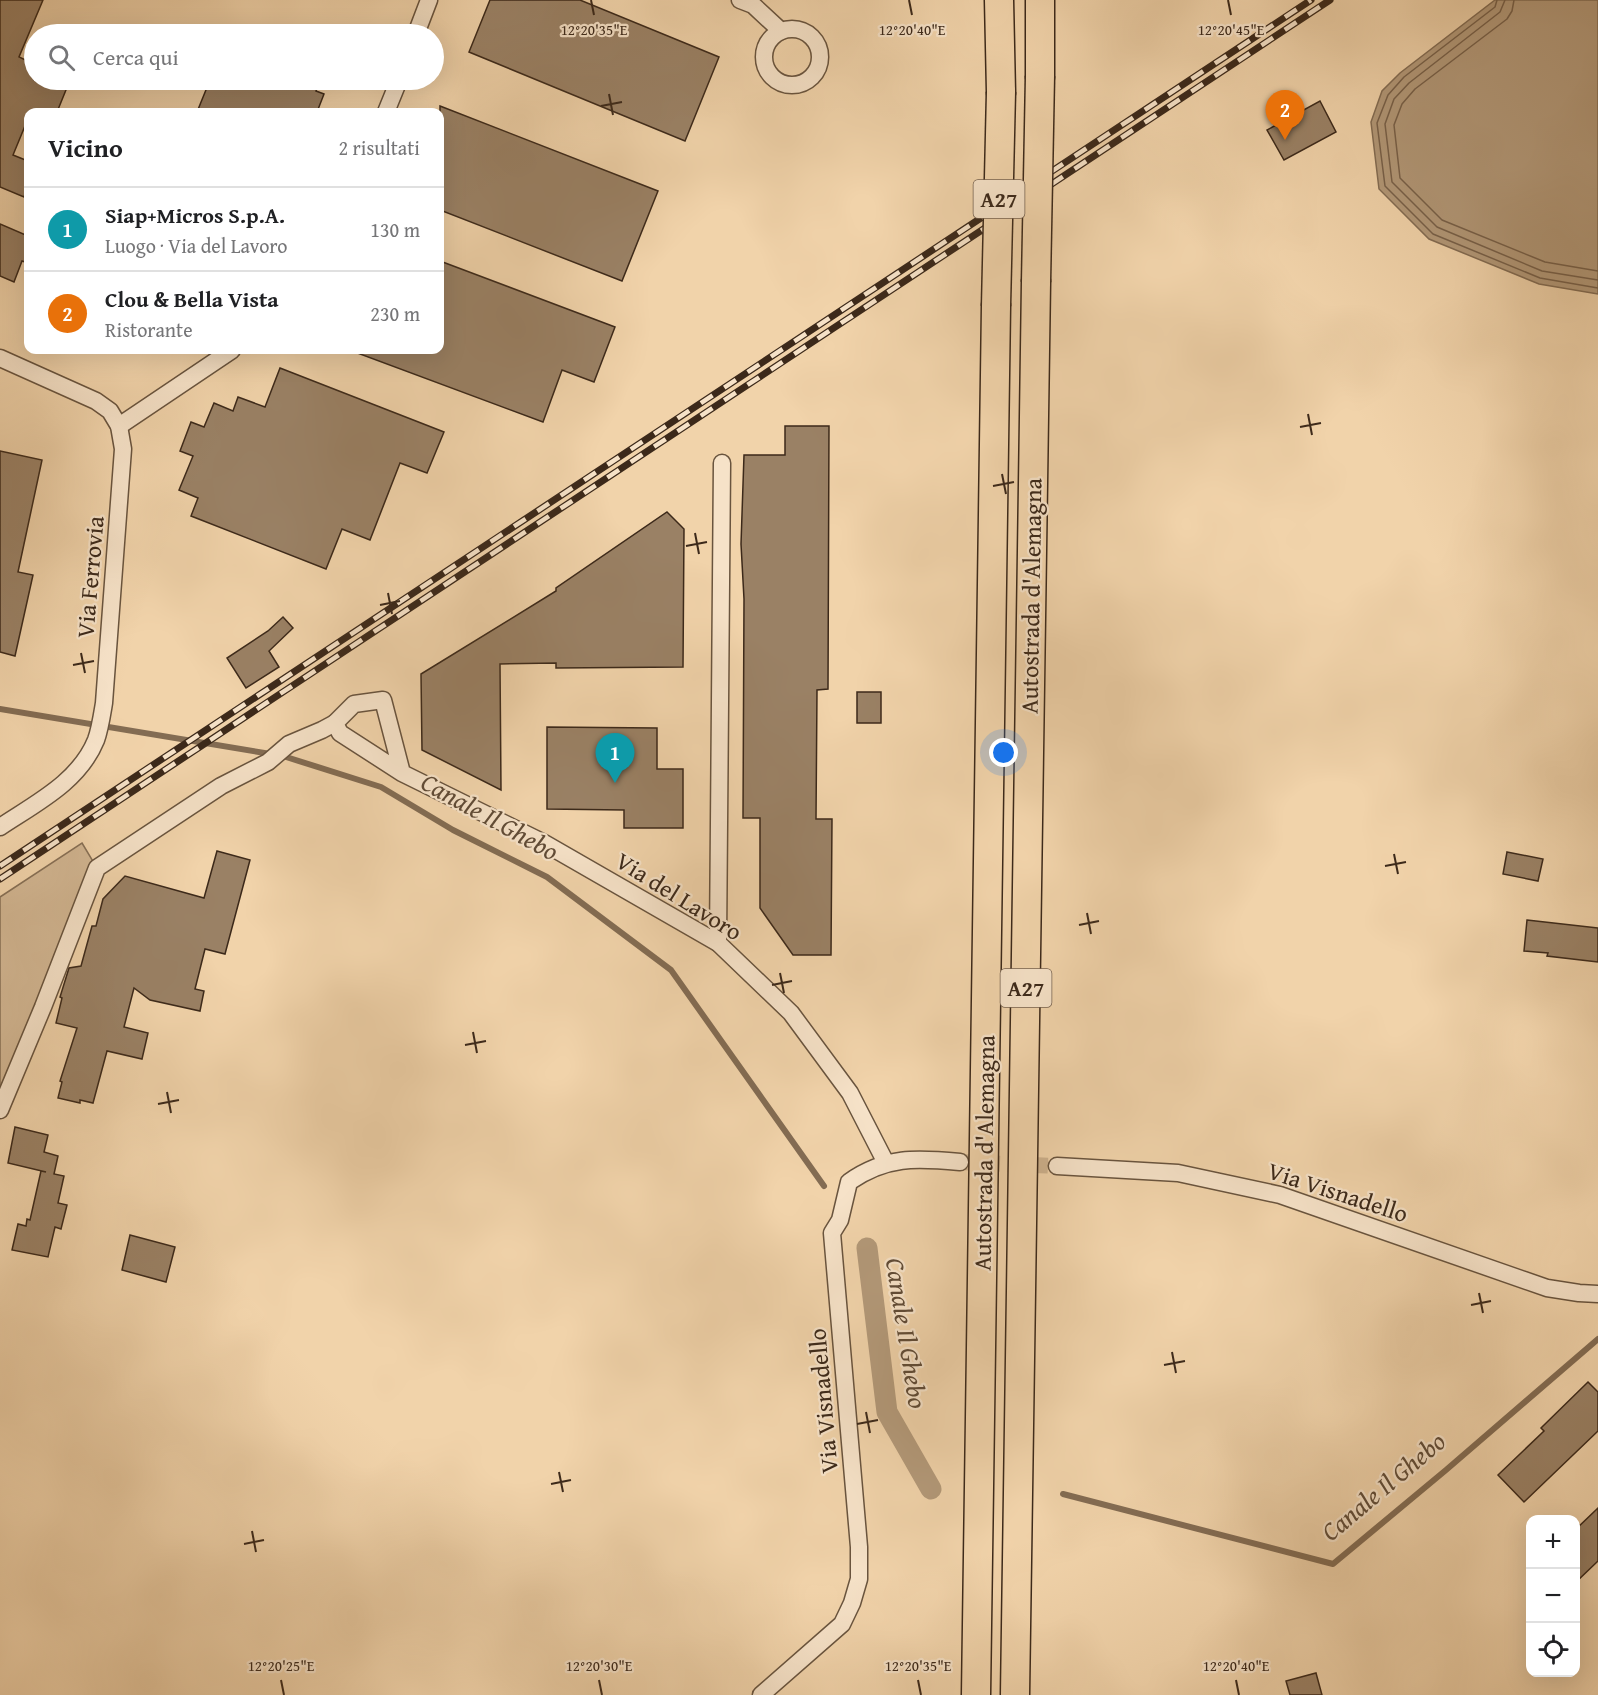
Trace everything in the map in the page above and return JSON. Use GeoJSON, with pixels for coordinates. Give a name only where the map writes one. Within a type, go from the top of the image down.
{"type":"FeatureCollection","features":[{"type":"Feature","properties":{"kind":"highway","name":"Autostrada d'Alemagna"},"geometry":{"type":"LineString","coordinates":[[976,1695],[1001,92],[999,0]]}},
{"type":"Feature","properties":{"kind":"highway","name":"Autostrada d'Alemagna"},"geometry":{"type":"LineString","coordinates":[[1015,1695],[1040,0]]}},
{"type":"Feature","properties":{"kind":"street"},"geometry":{"type":"LineString","coordinates":[[420,24],[429,0]]}},
{"type":"Feature","properties":{"kind":"street"},"geometry":{"type":"LineString","coordinates":[[740,0],[753,5],[781,31]]}},
{"type":"Feature","properties":{"kind":"street"},"geometry":{"type":"LineString","coordinates":[[388,108],[395,90]]}},
{"type":"Feature","properties":{"kind":"street"},"geometry":{"type":"LineString","coordinates":[[0,358],[96,400],[110,411],[119,426],[226,354]]}},
{"type":"Feature","properties":{"kind":"street","name":"Via Ferrovia"},"geometry":{"type":"LineString","coordinates":[[0,827],[62,786],[76,772],[96,739],[102,717],[122,489],[123,449],[119,426]]}},
{"type":"Feature","properties":{"kind":"street"},"geometry":{"type":"LineString","coordinates":[[718,943],[722,463]]}},
{"type":"Feature","properties":{"kind":"street"},"geometry":{"type":"LineString","coordinates":[[0,1110],[44,1007],[97,868],[221,786],[268,762],[290,744],[335,723],[354,704],[383,700],[402,773]]}},
{"type":"Feature","properties":{"kind":"street","name":"Via del Lavoro"},"geometry":{"type":"LineString","coordinates":[[335,723],[340,733],[402,773],[544,843],[718,943],[791,1013],[850,1093],[886,1163]]}},
{"type":"Feature","properties":{"kind":"street","name":"Via Visnadello"},"geometry":{"type":"LineString","coordinates":[[761,1695],[842,1624],[852,1603],[859,1579],[859,1547],[832,1233],[840,1220],[849,1182],[886,1163],[921,1158],[960,1162]]}},
{"type":"Feature","properties":{"kind":"street","name":"Via Visnadello"},"geometry":{"type":"LineString","coordinates":[[1057,1166],[1178,1173],[1280,1195],[1547,1288],[1598,1294]]}},
{"type":"Feature","properties":{"kind":"shaded area"},"geometry":{"type":"Polygon","coordinates":[[[82,843],[97,868],[0,1110],[0,897],[82,843]]]}},
{"type":"Feature","properties":{"kind":"water"},"geometry":{"type":"Polygon","coordinates":[[[1495,0],[1598,0],[1598,294],[1539,284],[1429,239],[1379,189],[1371,122],[1382,91],[1400,73],[1495,0]]]}},
{"type":"Feature","properties":{"kind":"building"},"geometry":{"type":"Polygon","coordinates":[[[0,0],[43,0],[33,24],[24,24],[24,45],[19,57],[24,59],[24,90],[66,90],[59,108],[24,108],[24,128],[13,155],[24,159],[24,197],[0,187],[0,0]]]}},
{"type":"Feature","properties":{"kind":"building"},"geometry":{"type":"Polygon","coordinates":[[[490,0],[580,0],[719,57],[685,141],[469,52],[490,0]]]}},
{"type":"Feature","properties":{"kind":"building"},"geometry":{"type":"Polygon","coordinates":[[[206,90],[316,90],[324,94],[319,108],[199,108],[206,90]]]}},
{"type":"Feature","properties":{"kind":"building"},"geometry":{"type":"Polygon","coordinates":[[[1320,101],[1336,132],[1284,160],[1267,130],[1320,101]]]}},
{"type":"Feature","properties":{"kind":"building"},"geometry":{"type":"Polygon","coordinates":[[[440,106],[658,191],[622,281],[444,212],[444,108],[440,106]]]}},
{"type":"Feature","properties":{"kind":"building"},"geometry":{"type":"Polygon","coordinates":[[[0,224],[24,234],[24,262],[22,261],[14,282],[0,276],[0,224]]]}},
{"type":"Feature","properties":{"kind":"building"},"geometry":{"type":"Polygon","coordinates":[[[444,263],[615,327],[594,382],[562,370],[543,422],[360,354],[444,354],[444,263]]]}},
{"type":"Feature","properties":{"kind":"building"},"geometry":{"type":"Polygon","coordinates":[[[280,368],[444,432],[427,473],[400,463],[370,540],[342,529],[326,569],[191,516],[198,498],[179,490],[193,456],[180,451],[191,422],[204,427],[214,403],[233,411],[238,397],[265,407],[280,368]]]}},
{"type":"Feature","properties":{"kind":"building"},"geometry":{"type":"Polygon","coordinates":[[[785,426],[829,426],[828,689],[817,690],[816,819],[832,819],[831,955],[793,955],[760,908],[760,818],[743,818],[744,599],[741,544],[744,455],[785,455],[785,426]]]}},
{"type":"Feature","properties":{"kind":"building"},"geometry":{"type":"Polygon","coordinates":[[[0,451],[42,460],[18,572],[33,575],[15,656],[0,652],[0,451]]]}},
{"type":"Feature","properties":{"kind":"building"},"geometry":{"type":"Polygon","coordinates":[[[667,512],[684,529],[683,667],[556,668],[556,663],[500,664],[501,790],[422,750],[421,674],[556,591],[556,588],[667,512]]]}},
{"type":"Feature","properties":{"kind":"building"},"geometry":{"type":"Polygon","coordinates":[[[283,617],[293,628],[269,651],[279,667],[246,688],[227,658],[268,631],[283,617]]]}},
{"type":"Feature","properties":{"kind":"building"},"geometry":{"type":"Polygon","coordinates":[[[857,692],[881,692],[881,723],[857,723],[857,692]]]}},
{"type":"Feature","properties":{"kind":"building"},"geometry":{"type":"Polygon","coordinates":[[[547,727],[657,728],[657,769],[683,769],[683,828],[624,828],[624,810],[547,809],[547,727]]]}},
{"type":"Feature","properties":{"kind":"building"},"geometry":{"type":"Polygon","coordinates":[[[217,851],[250,860],[225,954],[205,949],[195,989],[204,991],[200,1011],[150,1000],[134,988],[124,1027],[148,1033],[142,1059],[107,1051],[93,1103],[80,1100],[80,1103],[58,1098],[62,1082],[60,1081],[77,1028],[56,1023],[62,998],[60,997],[69,968],[81,966],[92,926],[96,926],[103,899],[125,876],[204,898],[217,851]]]}},
{"type":"Feature","properties":{"kind":"building"},"geometry":{"type":"Polygon","coordinates":[[[1507,852],[1543,859],[1538,881],[1503,874],[1507,852]]]}},
{"type":"Feature","properties":{"kind":"building"},"geometry":{"type":"Polygon","coordinates":[[[1527,920],[1598,928],[1598,962],[1524,951],[1527,920]]]}},
{"type":"Feature","properties":{"kind":"building"},"geometry":{"type":"Polygon","coordinates":[[[15,1127],[48,1135],[44,1152],[58,1156],[54,1174],[64,1176],[58,1203],[67,1205],[61,1229],[55,1227],[48,1257],[12,1250],[18,1224],[26,1226],[27,1219],[30,1220],[41,1171],[46,1172],[8,1163],[15,1127]]]}},
{"type":"Feature","properties":{"kind":"building"},"geometry":{"type":"Polygon","coordinates":[[[130,1235],[175,1247],[166,1282],[122,1270],[130,1235]]]}},
{"type":"Feature","properties":{"kind":"building"},"geometry":{"type":"Polygon","coordinates":[[[1588,1382],[1598,1392],[1598,1431],[1524,1502],[1498,1475],[1544,1431],[1541,1428],[1588,1382]]]}},
{"type":"Feature","properties":{"kind":"building"},"geometry":{"type":"Polygon","coordinates":[[[1598,1508],[1598,1561],[1580,1578],[1580,1569],[1580,1525],[1598,1508]]]}},
{"type":"Feature","properties":{"kind":"building"},"geometry":{"type":"Polygon","coordinates":[[[1316,1673],[1322,1695],[1290,1695],[1286,1681],[1316,1673]]]}},
{"type":"Feature","properties":{"kind":"waterway","name":"Canale Il Ghebo"},"geometry":{"type":"LineString","coordinates":[[0,709],[283,756],[381,787],[453,830],[547,877],[671,970],[824,1186]]}},
{"type":"Feature","properties":{"kind":"waterway","name":"Canale Il Ghebo"},"geometry":{"type":"LineString","coordinates":[[867,1248],[887,1412],[931,1489]]}},
{"type":"Feature","properties":{"kind":"waterway","name":"Canale Il Ghebo"},"geometry":{"type":"LineString","coordinates":[[1063,1494],[1333,1564],[1598,1339]]}},
{"type":"Feature","properties":{"kind":"tunnel"},"geometry":{"type":"LineString","coordinates":[[960,1162],[1057,1166]]}},
{"type":"Feature","properties":{"kind":"railway"},"geometry":{"type":"LineString","coordinates":[[0,866],[1311,0]]}},
{"type":"Feature","properties":{"kind":"railway"},"geometry":{"type":"LineString","coordinates":[[0,879],[1330,0]]}},
{"type":"Feature","properties":{"kind":"place","name":"Clou & Bella Vista"},"geometry":{"type":"Point","coordinates":[1285,140]}},
{"type":"Feature","properties":{"kind":"place","name":"Siap+Micros S.p.A."},"geometry":{"type":"Point","coordinates":[615,783]}}]}
